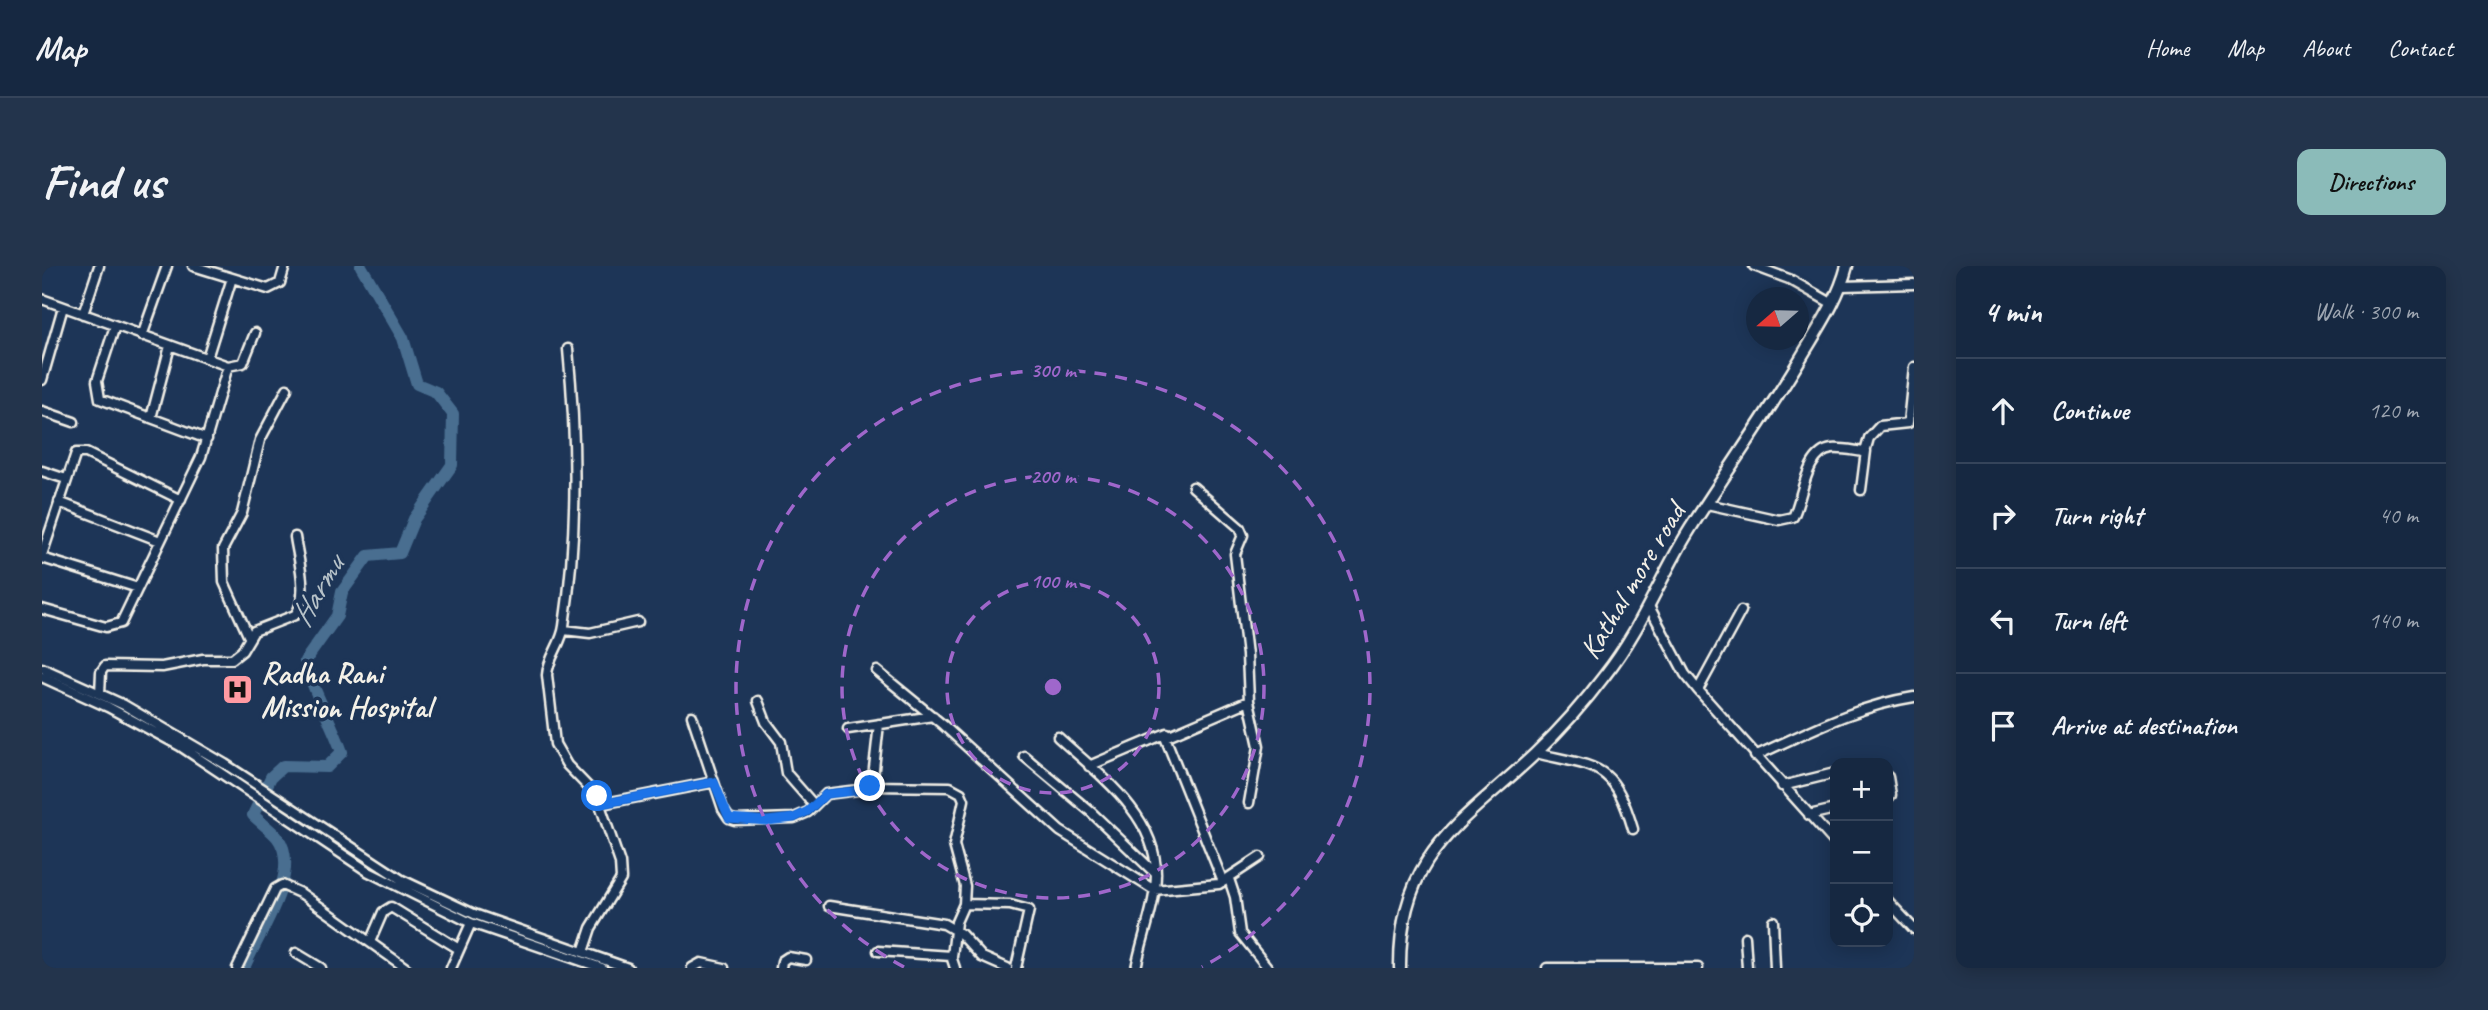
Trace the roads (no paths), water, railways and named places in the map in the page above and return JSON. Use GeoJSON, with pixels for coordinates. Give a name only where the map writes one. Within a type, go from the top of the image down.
{"type":"FeatureCollection","features":[{"type":"Feature","properties":{"kind":"main road","name":"Kathal more road"},"geometry":{"type":"LineString","coordinates":[[1400,968],[1409,900],[1415,880],[1434,847],[1471,808],[1536,753],[1607,673],[1650,608],[1688,532],[1792,374],[1833,304],[1842,286],[1847,266]]}},
{"type":"Feature","properties":{"kind":"street"},"geometry":{"type":"LineString","coordinates":[[83,314],[99,266]]}},
{"type":"Feature","properties":{"kind":"street"},"geometry":{"type":"LineString","coordinates":[[142,336],[167,266]]}},
{"type":"Feature","properties":{"kind":"street"},"geometry":{"type":"LineString","coordinates":[[193,266],[215,269],[232,278],[273,289],[280,283],[285,266]]}},
{"type":"Feature","properties":{"kind":"street"},"geometry":{"type":"LineString","coordinates":[[1755,266],[1793,281],[1833,304]]}},
{"type":"Feature","properties":{"kind":"street"},"geometry":{"type":"LineString","coordinates":[[207,358],[232,278]]}},
{"type":"Feature","properties":{"kind":"street"},"geometry":{"type":"LineString","coordinates":[[1842,286],[1914,284]]}},
{"type":"Feature","properties":{"kind":"street"},"geometry":{"type":"LineString","coordinates":[[42,299],[228,366],[243,363],[255,333]]}},
{"type":"Feature","properties":{"kind":"street"},"geometry":{"type":"LineString","coordinates":[[42,380],[63,307]]}},
{"type":"Feature","properties":{"kind":"street"},"geometry":{"type":"LineString","coordinates":[[115,326],[97,382],[96,394],[104,402],[207,439]]}},
{"type":"Feature","properties":{"kind":"street"},"geometry":{"type":"LineString","coordinates":[[151,418],[170,346]]}},
{"type":"Feature","properties":{"kind":"street"},"geometry":{"type":"LineString","coordinates":[[568,349],[577,457],[564,630],[547,666],[555,744],[560,755],[589,785],[601,804],[620,863],[621,879],[591,928],[583,952]]}},
{"type":"Feature","properties":{"kind":"street"},"geometry":{"type":"LineString","coordinates":[[42,610],[113,628],[124,619],[207,439],[228,366]]}},
{"type":"Feature","properties":{"kind":"street"},"geometry":{"type":"LineString","coordinates":[[1861,490],[1869,438],[1880,426],[1906,424],[1910,421],[1914,367]]}},
{"type":"Feature","properties":{"kind":"street"},"geometry":{"type":"LineString","coordinates":[[248,635],[224,582],[221,570],[223,549],[239,523],[260,440],[287,389]]}},
{"type":"Feature","properties":{"kind":"street"},"geometry":{"type":"LineString","coordinates":[[42,411],[74,422]]}},
{"type":"Feature","properties":{"kind":"street"},"geometry":{"type":"LineString","coordinates":[[1707,504],[1751,515],[1789,519],[1796,510],[1816,458],[1833,449],[1866,451]]}},
{"type":"Feature","properties":{"kind":"street"},"geometry":{"type":"LineString","coordinates":[[138,588],[42,557],[46,532],[74,456],[81,451],[181,500]]}},
{"type":"Feature","properties":{"kind":"street"},"geometry":{"type":"LineString","coordinates":[[42,471],[66,479]]}},
{"type":"Feature","properties":{"kind":"street"},"geometry":{"type":"LineString","coordinates":[[1193,487],[1243,534],[1235,554],[1249,701],[1259,746],[1249,803]]}},
{"type":"Feature","properties":{"kind":"street"},"geometry":{"type":"LineString","coordinates":[[59,502],[160,541]]}},
{"type":"Feature","properties":{"kind":"street"},"geometry":{"type":"LineString","coordinates":[[100,694],[101,671],[105,666],[162,667],[203,659],[232,659],[242,651],[248,635],[260,628],[289,619],[300,609],[302,588],[295,537]]}},
{"type":"Feature","properties":{"kind":"street"},"geometry":{"type":"LineString","coordinates":[[1650,608],[1685,674],[1698,691],[1830,838]]}},
{"type":"Feature","properties":{"kind":"street"},"geometry":{"type":"LineString","coordinates":[[1698,691],[1741,611]]}},
{"type":"Feature","properties":{"kind":"street"},"geometry":{"type":"LineString","coordinates":[[564,630],[590,633],[638,622]]}},
{"type":"Feature","properties":{"kind":"street"},"geometry":{"type":"LineString","coordinates":[[42,668],[100,694],[170,731],[369,872],[471,923],[602,968]]}},
{"type":"Feature","properties":{"kind":"street"},"geometry":{"type":"LineString","coordinates":[[877,671],[933,716],[1060,831],[1154,890],[1209,887],[1226,881],[1259,857]]}},
{"type":"Feature","properties":{"kind":"street"},"geometry":{"type":"LineString","coordinates":[[42,677],[108,707],[251,787],[279,798],[402,880],[474,914],[628,968]]}},
{"type":"Feature","properties":{"kind":"street"},"geometry":{"type":"LineString","coordinates":[[1755,756],[1829,720],[1860,709],[1914,697]]}},
{"type":"Feature","properties":{"kind":"street"},"geometry":{"type":"LineString","coordinates":[[758,701],[766,722],[780,742],[786,773],[814,805]]}},
{"type":"Feature","properties":{"kind":"street"},"geometry":{"type":"LineString","coordinates":[[1088,766],[1249,701]]}},
{"type":"Feature","properties":{"kind":"street"},"geometry":{"type":"LineString","coordinates":[[692,716],[726,815],[735,820],[782,820],[802,815],[826,794],[864,790],[870,786],[950,787],[961,793],[964,800],[954,845],[965,886],[964,904],[956,922],[952,957],[955,968]]}},
{"type":"Feature","properties":{"kind":"street"},"geometry":{"type":"LineString","coordinates":[[848,729],[933,716]]}},
{"type":"Feature","properties":{"kind":"street"},"geometry":{"type":"LineString","coordinates":[[870,786],[879,724]]}},
{"type":"Feature","properties":{"kind":"street"},"geometry":{"type":"LineString","coordinates":[[1167,733],[1166,740],[1237,905],[1240,933],[1268,968]]}},
{"type":"Feature","properties":{"kind":"street"},"geometry":{"type":"LineString","coordinates":[[1058,737],[1141,819],[1154,856],[1154,890],[1136,968]]}},
{"type":"Feature","properties":{"kind":"street"},"geometry":{"type":"LineString","coordinates":[[1536,753],[1598,768],[1611,777],[1623,796],[1633,829]]}},
{"type":"Feature","properties":{"kind":"street"},"geometry":{"type":"LineString","coordinates":[[1024,756],[1091,812],[1156,874]]}},
{"type":"Feature","properties":{"kind":"street"},"geometry":{"type":"LineString","coordinates":[[1782,786],[1830,774]]}},
{"type":"Feature","properties":{"kind":"street"},"geometry":{"type":"LineString","coordinates":[[601,804],[714,782]]}},
{"type":"Feature","properties":{"kind":"street"},"geometry":{"type":"LineString","coordinates":[[1809,815],[1830,810]]}},
{"type":"Feature","properties":{"kind":"street"},"geometry":{"type":"LineString","coordinates":[[237,968],[275,888],[286,886],[406,968]]}},
{"type":"Feature","properties":{"kind":"street"},"geometry":{"type":"LineString","coordinates":[[964,904],[1010,905],[1029,910],[1016,968]]}},
{"type":"Feature","properties":{"kind":"street"},"geometry":{"type":"LineString","coordinates":[[829,906],[936,923],[957,930],[980,955],[1007,968]]}},
{"type":"Feature","properties":{"kind":"street"},"geometry":{"type":"LineString","coordinates":[[1893,906],[1914,929]]}},
{"type":"Feature","properties":{"kind":"street"},"geometry":{"type":"LineString","coordinates":[[370,943],[383,912],[391,907],[459,949]]}},
{"type":"Feature","properties":{"kind":"street"},"geometry":{"type":"LineString","coordinates":[[1773,921],[1775,968]]}},
{"type":"Feature","properties":{"kind":"street"},"geometry":{"type":"LineString","coordinates":[[451,968],[471,923]]}},
{"type":"Feature","properties":{"kind":"street"},"geometry":{"type":"LineString","coordinates":[[1745,937],[1747,968]]}},
{"type":"Feature","properties":{"kind":"street"},"geometry":{"type":"LineString","coordinates":[[878,951],[952,957]]}},
{"type":"Feature","properties":{"kind":"street"},"geometry":{"type":"LineString","coordinates":[[296,953],[321,968]]}},
{"type":"Feature","properties":{"kind":"street"},"geometry":{"type":"LineString","coordinates":[[780,968],[782,961],[788,957],[806,960]]}},
{"type":"Feature","properties":{"kind":"street"},"geometry":{"type":"LineString","coordinates":[[692,968],[701,963],[724,968]]}},
{"type":"Feature","properties":{"kind":"street"},"geometry":{"type":"LineString","coordinates":[[1547,968],[1698,968]]}},
{"type":"Feature","properties":{"kind":"waterway","name":"Harmu"},"geometry":{"type":"LineString","coordinates":[[244,968],[275,903],[285,867],[284,851],[277,837],[253,815],[271,777],[283,766],[327,767],[342,752],[305,661],[337,616],[342,592],[368,556],[400,553],[414,519],[452,465],[453,414],[436,392],[417,384],[403,338],[361,266]]}},
{"type":"Feature","properties":{"kind":"place","name":"Radha Rani Mission Hospital"},"geometry":{"type":"Point","coordinates":[238,690]}}]}
